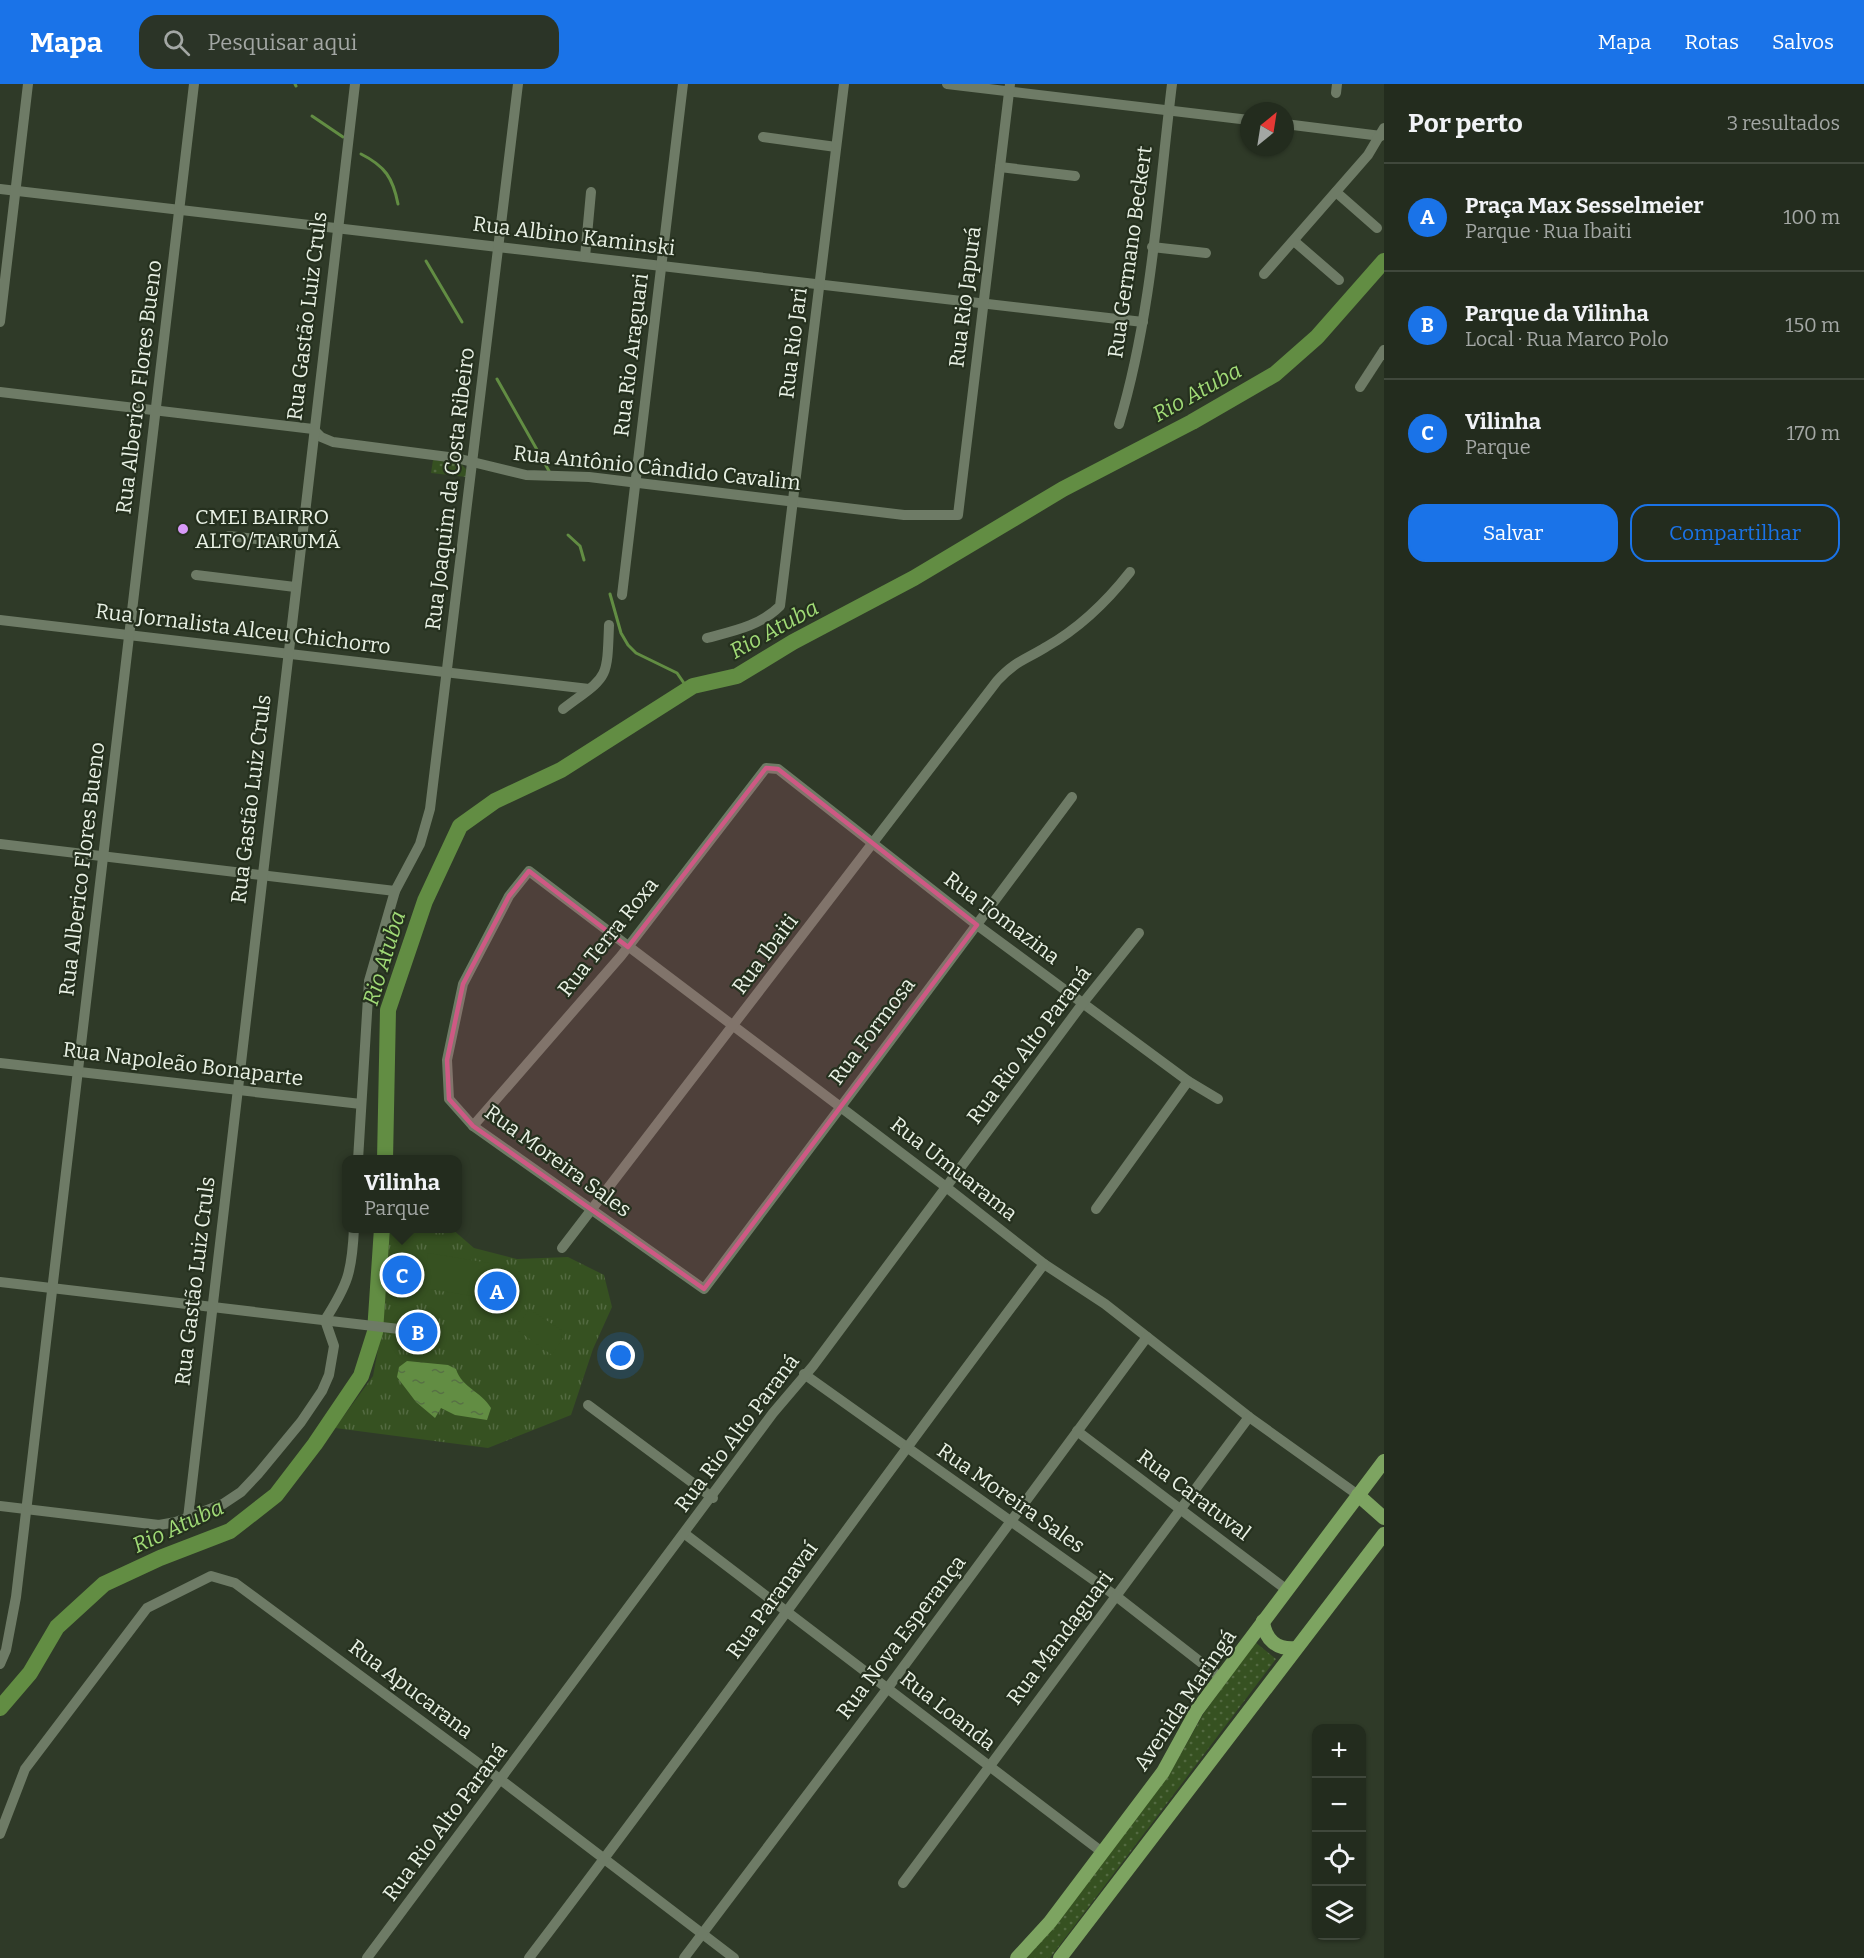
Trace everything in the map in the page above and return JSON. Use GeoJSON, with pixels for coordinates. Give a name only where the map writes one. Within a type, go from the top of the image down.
{"type":"FeatureCollection","features":[{"type":"Feature","properties":{"kind":"main road","name":"Avenida Maringá"},"geometry":{"type":"LineString","coordinates":[[1017,1958],[1050,1922],[1163,1772],[1197,1710],[1384,1461]]}},
{"type":"Feature","properties":{"kind":"main road"},"geometry":{"type":"LineString","coordinates":[[1358,1495],[1384,1518]]}},
{"type":"Feature","properties":{"kind":"main road"},"geometry":{"type":"LineString","coordinates":[[1060,1958],[1384,1534]]}},
{"type":"Feature","properties":{"kind":"main road"},"geometry":{"type":"LineString","coordinates":[[1263,1621],[1264,1629],[1273,1643],[1282,1648],[1296,1648]]}},
{"type":"Feature","properties":{"kind":"street"},"geometry":{"type":"LineString","coordinates":[[0,322],[28,84]]}},
{"type":"Feature","properties":{"kind":"street","name":"Rua Alberico Flores Bueno"},"geometry":{"type":"LineString","coordinates":[[2,1661],[14,1611],[194,84]]}},
{"type":"Feature","properties":{"kind":"street","name":"Rua Gastão Luiz Cruls"},"geometry":{"type":"LineString","coordinates":[[188,1518],[313,429],[355,84]]}},
{"type":"Feature","properties":{"kind":"street","name":"Rua Joaquim da Costa Ribeiro"},"geometry":{"type":"LineString","coordinates":[[358,1155],[369,981],[395,891],[420,844],[428,819],[474,462],[518,84]]}},
{"type":"Feature","properties":{"kind":"street","name":"Rua Rio Araguari"},"geometry":{"type":"LineString","coordinates":[[622,595],[683,84]]}},
{"type":"Feature","properties":{"kind":"street","name":"Rua Rio Jari"},"geometry":{"type":"LineString","coordinates":[[707,638],[757,622],[780,606],[844,84]]}},
{"type":"Feature","properties":{"kind":"street"},"geometry":{"type":"LineString","coordinates":[[947,84],[1010,88],[1240,119]]}},
{"type":"Feature","properties":{"kind":"street","name":"Rua Germano Beckert"},"geometry":{"type":"LineString","coordinates":[[1119,424],[1135,366],[1143,322],[1172,84]]}},
{"type":"Feature","properties":{"kind":"street","name":"Rua Rio Japurá"},"geometry":{"type":"LineString","coordinates":[[958,515],[1010,88]]}},
{"type":"Feature","properties":{"kind":"street"},"geometry":{"type":"LineString","coordinates":[[1294,125],[1382,132]]}},
{"type":"Feature","properties":{"kind":"street"},"geometry":{"type":"LineString","coordinates":[[1264,274],[1336,192],[1382,132]]}},
{"type":"Feature","properties":{"kind":"street"},"geometry":{"type":"LineString","coordinates":[[763,137],[837,147]]}},
{"type":"Feature","properties":{"kind":"street"},"geometry":{"type":"LineString","coordinates":[[1000,167],[1075,176]]}},
{"type":"Feature","properties":{"kind":"street","name":"Rua Albino Kaminski"},"geometry":{"type":"LineString","coordinates":[[0,189],[1143,322]]}},
{"type":"Feature","properties":{"kind":"street"},"geometry":{"type":"LineString","coordinates":[[585,257],[591,192]]}},
{"type":"Feature","properties":{"kind":"street"},"geometry":{"type":"LineString","coordinates":[[1336,192],[1377,228]]}},
{"type":"Feature","properties":{"kind":"street"},"geometry":{"type":"LineString","coordinates":[[1294,241],[1339,280]]}},
{"type":"Feature","properties":{"kind":"street"},"geometry":{"type":"LineString","coordinates":[[1152,247],[1206,253]]}},
{"type":"Feature","properties":{"kind":"street"},"geometry":{"type":"LineString","coordinates":[[1360,387],[1384,351]]}},
{"type":"Feature","properties":{"kind":"street","name":"Rua Antônio Cândido Cavalim"},"geometry":{"type":"LineString","coordinates":[[0,393],[313,429],[321,437],[333,442],[474,462],[526,475],[589,477],[904,515],[958,515]]}},
{"type":"Feature","properties":{"kind":"street"},"geometry":{"type":"LineString","coordinates":[[229,536],[300,544]]}},
{"type":"Feature","properties":{"kind":"street","name":"Rua Ibaiti"},"geometry":{"type":"LineString","coordinates":[[562,1248],[874,845],[997,681],[1013,664],[1047,647],[1067,632],[1116,590],[1130,572]]}},
{"type":"Feature","properties":{"kind":"street"},"geometry":{"type":"LineString","coordinates":[[196,575],[295,587]]}},
{"type":"Feature","properties":{"kind":"street","name":"Rua Jornalista Alceu Chichorro"},"geometry":{"type":"LineString","coordinates":[[0,620],[589,689]]}},
{"type":"Feature","properties":{"kind":"street"},"geometry":{"type":"LineString","coordinates":[[563,709],[589,689],[606,671],[609,625]]}},
{"type":"Feature","properties":{"kind":"street","name":"Rua Tomazina"},"geometry":{"type":"LineString","coordinates":[[766,768],[778,769],[977,925],[1188,1081],[1218,1100]]}},
{"type":"Feature","properties":{"kind":"street","name":"Rua Terra Roxa"},"geometry":{"type":"LineString","coordinates":[[473,1126],[628,947],[766,768]]}},
{"type":"Feature","properties":{"kind":"street","name":"Rua Formosa"},"geometry":{"type":"LineString","coordinates":[[704,1289],[1072,797]]}},
{"type":"Feature","properties":{"kind":"street"},"geometry":{"type":"LineString","coordinates":[[0,844],[395,891]]}},
{"type":"Feature","properties":{"kind":"street","name":"Rua Umuarama"},"geometry":{"type":"LineString","coordinates":[[529,872],[733,1028],[946,1186],[1044,1264],[1105,1304],[1249,1417],[1358,1495]]}},
{"type":"Feature","properties":{"kind":"street","name":"Rua Moreira Sales"},"geometry":{"type":"LineString","coordinates":[[529,872],[509,896],[464,984],[447,1060],[449,1099],[473,1126],[704,1289]]}},
{"type":"Feature","properties":{"kind":"street","name":"Rua Rio Alto Paraná"},"geometry":{"type":"LineString","coordinates":[[367,1958],[1083,1003],[1139,933]]}},
{"type":"Feature","properties":{"kind":"street","name":"Rua Napoleão Bonaparte"},"geometry":{"type":"LineString","coordinates":[[0,1062],[361,1104]]}},
{"type":"Feature","properties":{"kind":"street"},"geometry":{"type":"LineString","coordinates":[[1096,1209],[1188,1081]]}},
{"type":"Feature","properties":{"kind":"street"},"geometry":{"type":"LineString","coordinates":[[325,1320],[346,1287],[351,1273],[354,1233]]}},
{"type":"Feature","properties":{"kind":"street","name":"Rua Paranavaí"},"geometry":{"type":"LineString","coordinates":[[529,1958],[789,1612],[906,1447],[1044,1264]]}},
{"type":"Feature","properties":{"kind":"street"},"geometry":{"type":"LineString","coordinates":[[0,1282],[416,1331]]}},
{"type":"Feature","properties":{"kind":"street"},"geometry":{"type":"LineString","coordinates":[[0,1506],[159,1525],[188,1518],[223,1504],[241,1492],[312,1407],[322,1391],[332,1359],[332,1336],[325,1320]]}},
{"type":"Feature","properties":{"kind":"street","name":"Rua Nova Esperança"},"geometry":{"type":"LineString","coordinates":[[684,1958],[1012,1522],[1147,1337]]}},
{"type":"Feature","properties":{"kind":"street","name":"Rua Moreira Sales"},"geometry":{"type":"LineString","coordinates":[[804,1374],[1116,1596],[1221,1678]]}},
{"type":"Feature","properties":{"kind":"street"},"geometry":{"type":"LineString","coordinates":[[588,1406],[712,1498]]}},
{"type":"Feature","properties":{"kind":"street","name":"Rua Mandaguari"},"geometry":{"type":"LineString","coordinates":[[903,1883],[1249,1417]]}},
{"type":"Feature","properties":{"kind":"street","name":"Rua Caratuval"},"geometry":{"type":"LineString","coordinates":[[1077,1431],[1287,1590]]}},
{"type":"Feature","properties":{"kind":"street","name":"Rua Loanda"},"geometry":{"type":"LineString","coordinates":[[685,1534],[1102,1852]]}},
{"type":"Feature","properties":{"kind":"street","name":"Rua Apucarana"},"geometry":{"type":"LineString","coordinates":[[0,1834],[25,1769],[147,1608],[211,1576],[235,1583],[501,1780],[734,1958]]}},
{"type":"Feature","properties":{"kind":"highlighted area"},"geometry":{"type":"Polygon","coordinates":[[[766,768],[778,769],[977,925],[704,1289],[473,1126],[449,1099],[447,1060],[463,984],[509,896],[529,871],[628,947],[766,768]]]}},
{"type":"Feature","properties":{"kind":"green space"},"geometry":{"type":"Polygon","coordinates":[[[433,460],[461,464],[467,470],[466,477],[431,473],[433,460]]]}},
{"type":"Feature","properties":{"kind":"green space"},"geometry":{"type":"Polygon","coordinates":[[[390,1233],[457,1233],[474,1248],[517,1259],[568,1257],[604,1275],[612,1307],[593,1349],[571,1415],[488,1448],[335,1428],[373,1376],[383,1323],[390,1233]]]}},
{"type":"Feature","properties":{"kind":"green space"},"geometry":{"type":"Polygon","coordinates":[[[428,1253],[495,1264],[491,1299],[423,1288],[428,1253]]]}},
{"type":"Feature","properties":{"kind":"green space"},"geometry":{"type":"Polygon","coordinates":[[[529,1309],[566,1333],[552,1355],[516,1329],[529,1309]]]}},
{"type":"Feature","properties":{"kind":"green space"},"geometry":{"type":"Polygon","coordinates":[[[1255,1642],[1276,1659],[1050,1958],[1025,1958],[1169,1775],[1204,1713],[1255,1642]]]}},
{"type":"Feature","properties":{"kind":"water"},"geometry":{"type":"Polygon","coordinates":[[[407,1361],[448,1365],[456,1369],[463,1381],[491,1408],[487,1420],[455,1415],[441,1408],[435,1418],[416,1402],[397,1377],[399,1367],[407,1361]]]}},
{"type":"Feature","properties":{"kind":"waterway"},"geometry":{"type":"LineString","coordinates":[[312,116],[343,137]]}},
{"type":"Feature","properties":{"kind":"waterway"},"geometry":{"type":"LineString","coordinates":[[361,154],[376,163],[387,174],[398,204]]}},
{"type":"Feature","properties":{"kind":"waterway"},"geometry":{"type":"LineString","coordinates":[[426,261],[462,322]]}},
{"type":"Feature","properties":{"kind":"waterway","name":"Rio Atuba"},"geometry":{"type":"LineString","coordinates":[[385,1155],[388,1010],[425,901],[460,826],[495,801],[561,770],[693,686],[737,676],[793,642],[914,578],[1063,489],[1192,422],[1275,374],[1317,337],[1384,261]]}},
{"type":"Feature","properties":{"kind":"waterway"},"geometry":{"type":"LineString","coordinates":[[497,379],[549,471]]}},
{"type":"Feature","properties":{"kind":"waterway"},"geometry":{"type":"LineString","coordinates":[[568,535],[580,546],[584,560]]}},
{"type":"Feature","properties":{"kind":"waterway"},"geometry":{"type":"LineString","coordinates":[[610,594],[621,633],[628,645],[636,653],[677,673],[688,689]]}},
{"type":"Feature","properties":{"kind":"waterway","name":"Rio Atuba"},"geometry":{"type":"LineString","coordinates":[[0,1708],[30,1673],[57,1627],[104,1584],[160,1558],[230,1531],[276,1495],[315,1444],[361,1376],[375,1332],[382,1233]]}},
{"type":"Feature","properties":{"kind":"place","name":"CMEI BAIRRO ALTO/TARUMÃ"},"geometry":{"type":"Point","coordinates":[183,529]}},
{"type":"Feature","properties":{"kind":"place","name":"Vilinha"},"geometry":{"type":"Point","coordinates":[402,1275]}},
{"type":"Feature","properties":{"kind":"place","name":"Praça Max Sesselmeier"},"geometry":{"type":"Point","coordinates":[497,1291]}},
{"type":"Feature","properties":{"kind":"place","name":"Parque da Vilinha"},"geometry":{"type":"Point","coordinates":[418,1332]}}]}
